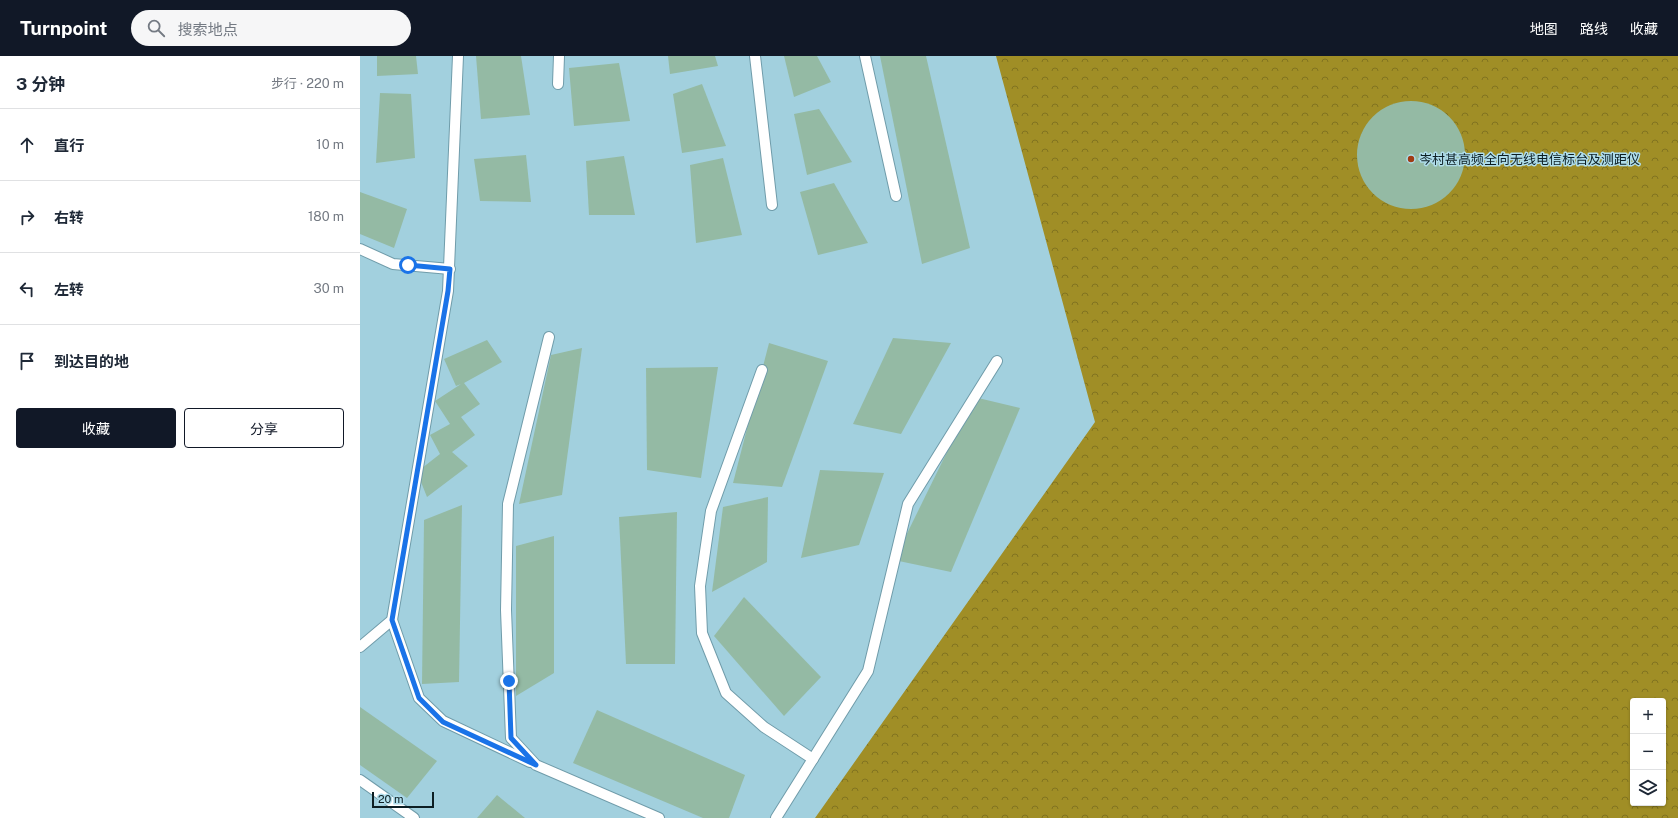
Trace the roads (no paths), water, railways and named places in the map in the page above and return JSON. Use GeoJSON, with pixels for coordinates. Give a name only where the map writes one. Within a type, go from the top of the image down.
{"type":"FeatureCollection","features":[{"type":"Feature","properties":{"kind":"lane"},"geometry":{"type":"LineString","coordinates":[[458,56],[448,291],[392,620],[419,698],[443,722],[536,765],[659,818]]}},
{"type":"Feature","properties":{"kind":"lane"},"geometry":{"type":"LineString","coordinates":[[558,84],[559,56]]}},
{"type":"Feature","properties":{"kind":"lane"},"geometry":{"type":"LineString","coordinates":[[755,56],[772,205]]}},
{"type":"Feature","properties":{"kind":"lane"},"geometry":{"type":"LineString","coordinates":[[865,56],[896,196]]}},
{"type":"Feature","properties":{"kind":"lane"},"geometry":{"type":"LineString","coordinates":[[360,249],[394,264],[450,269]]}},
{"type":"Feature","properties":{"kind":"lane"},"geometry":{"type":"LineString","coordinates":[[536,765],[511,738],[506,610],[508,504],[549,337]]}},
{"type":"Feature","properties":{"kind":"lane"},"geometry":{"type":"LineString","coordinates":[[776,818],[868,671],[908,504],[997,361]]}},
{"type":"Feature","properties":{"kind":"lane"},"geometry":{"type":"LineString","coordinates":[[762,370],[711,510],[700,586],[702,633],[726,693],[764,727],[813,759]]}},
{"type":"Feature","properties":{"kind":"lane"},"geometry":{"type":"LineString","coordinates":[[360,647],[392,620]]}},
{"type":"Feature","properties":{"kind":"lane"},"geometry":{"type":"LineString","coordinates":[[360,780],[414,818]]}},
{"type":"Feature","properties":{"kind":"place","name":"岑村甚高频全向无线电信标台及测距仪"},"geometry":{"type":"Point","coordinates":[1411,159]}}]}
